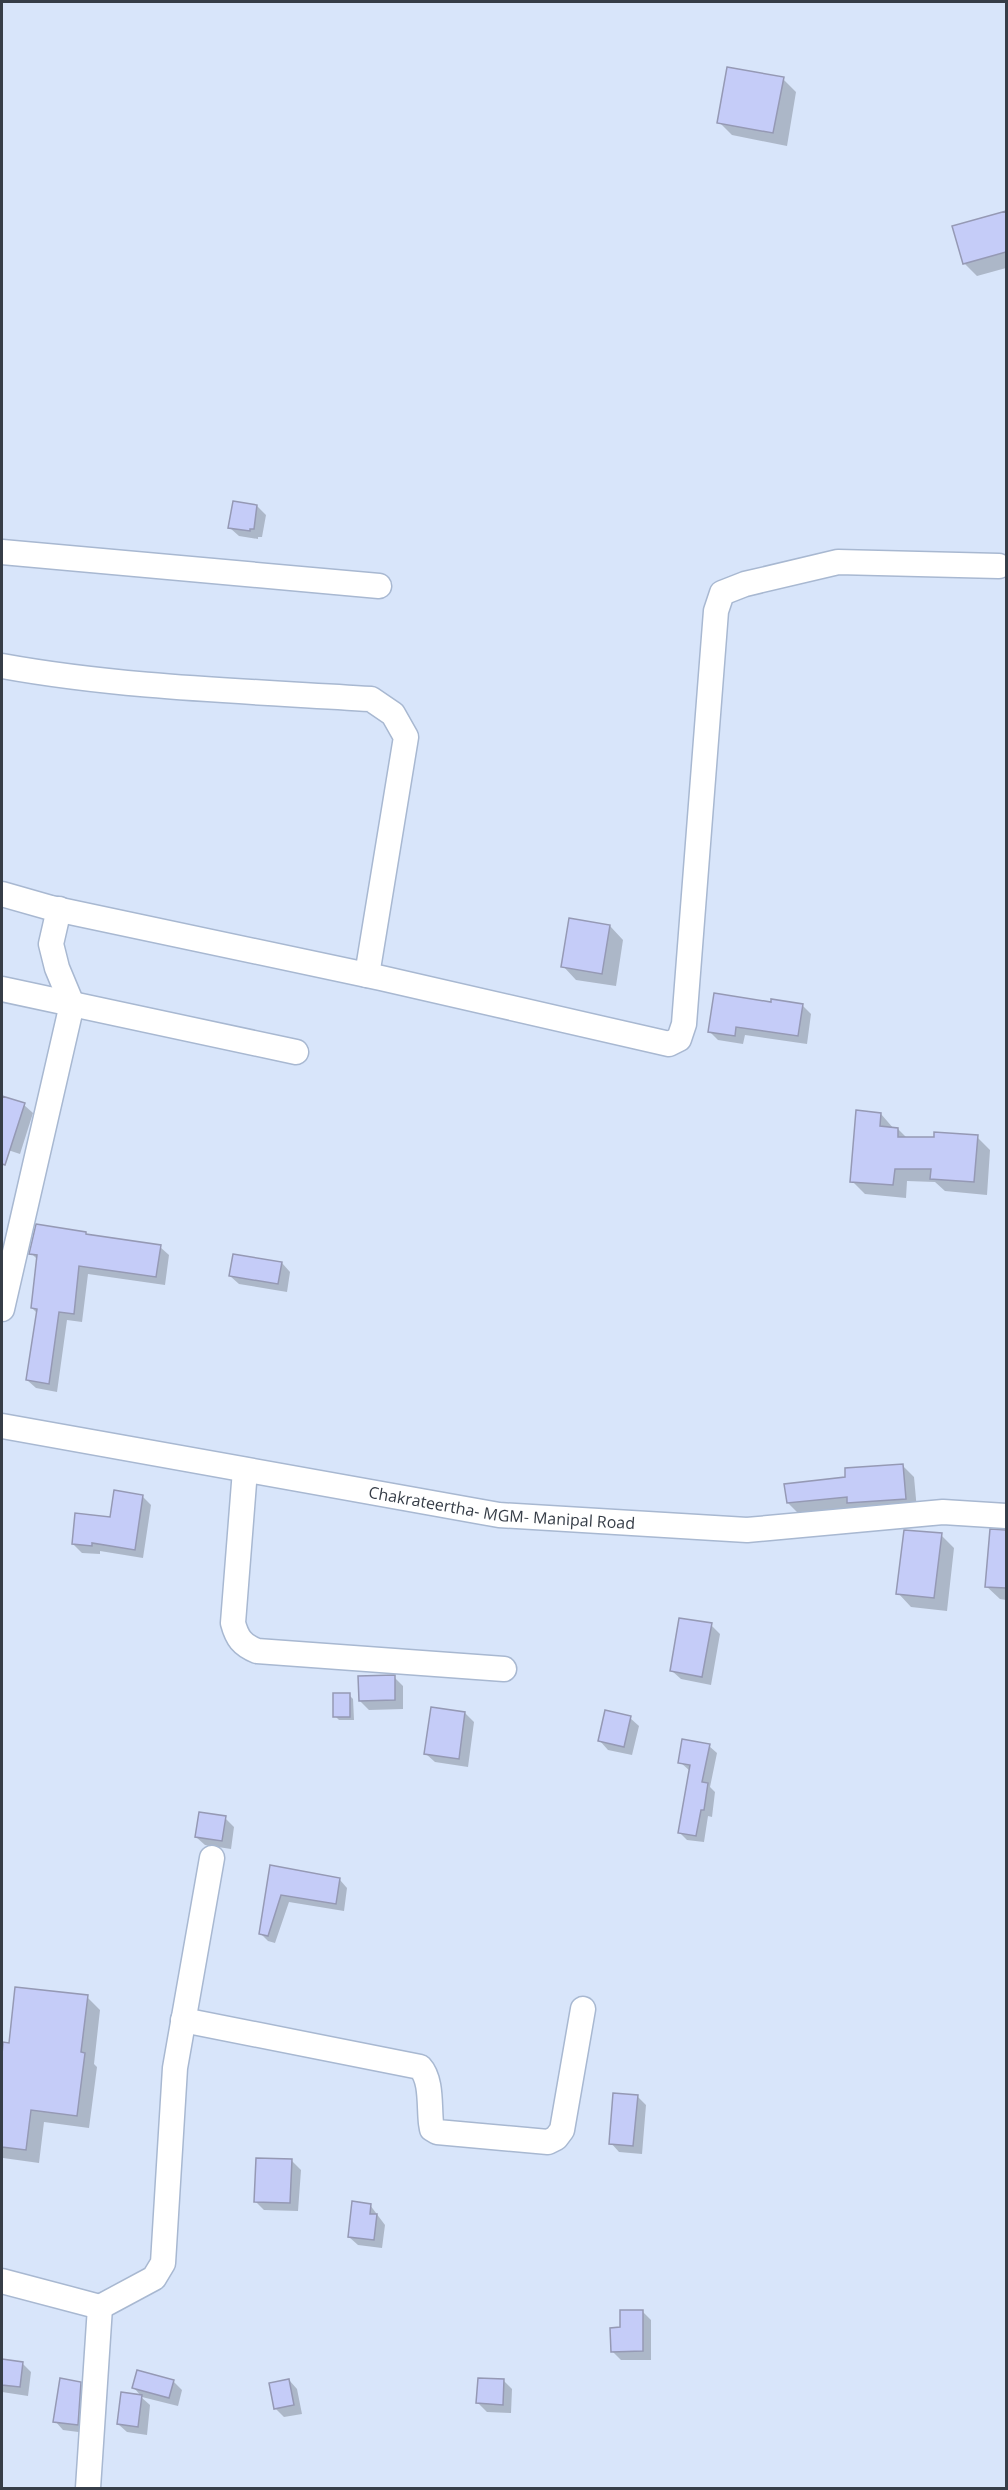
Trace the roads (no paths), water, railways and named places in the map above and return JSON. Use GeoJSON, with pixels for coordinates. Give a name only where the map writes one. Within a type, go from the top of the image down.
{"type":"FeatureCollection","features":[{"type":"Feature","properties":{"kind":"street"},"geometry":{"type":"LineString","coordinates":[[2,552],[379,586]]}},
{"type":"Feature","properties":{"kind":"street"},"geometry":{"type":"LineString","coordinates":[[2,894],[59,909],[367,975],[669,1044],[679,1039],[684,1024],[716,611],[722,593],[745,584],[838,562],[999,566]]}},
{"type":"Feature","properties":{"kind":"street"},"geometry":{"type":"LineString","coordinates":[[2,666],[155,685],[371,699],[393,714],[406,737],[367,975]]}},
{"type":"Feature","properties":{"kind":"street"},"geometry":{"type":"LineString","coordinates":[[2,1309],[72,1004],[57,968],[51,944],[59,909]]}},
{"type":"Feature","properties":{"kind":"street"},"geometry":{"type":"LineString","coordinates":[[2,989],[297,1052]]}},
{"type":"Feature","properties":{"kind":"street","name":"Chakrateertha- MGM- Manipal Road"},"geometry":{"type":"LineString","coordinates":[[2,1426],[499,1515],[747,1530],[943,1512],[1006,1516]]}},
{"type":"Feature","properties":{"kind":"street"},"geometry":{"type":"LineString","coordinates":[[245,1470],[233,1623],[237,1636],[245,1646],[257,1651],[504,1669]]}},
{"type":"Feature","properties":{"kind":"street"},"geometry":{"type":"LineString","coordinates":[[2,2281],[100,2307],[154,2278],[163,2263],[175,2068],[212,1858]]}},
{"type":"Feature","properties":{"kind":"street"},"geometry":{"type":"LineString","coordinates":[[183,2020],[420,2067],[427,2080],[430,2123],[432,2129],[437,2132],[548,2142],[556,2138],[562,2130],[583,2009]]}},
{"type":"Feature","properties":{"kind":"street"},"geometry":{"type":"LineString","coordinates":[[88,2488],[100,2307]]}}]}
